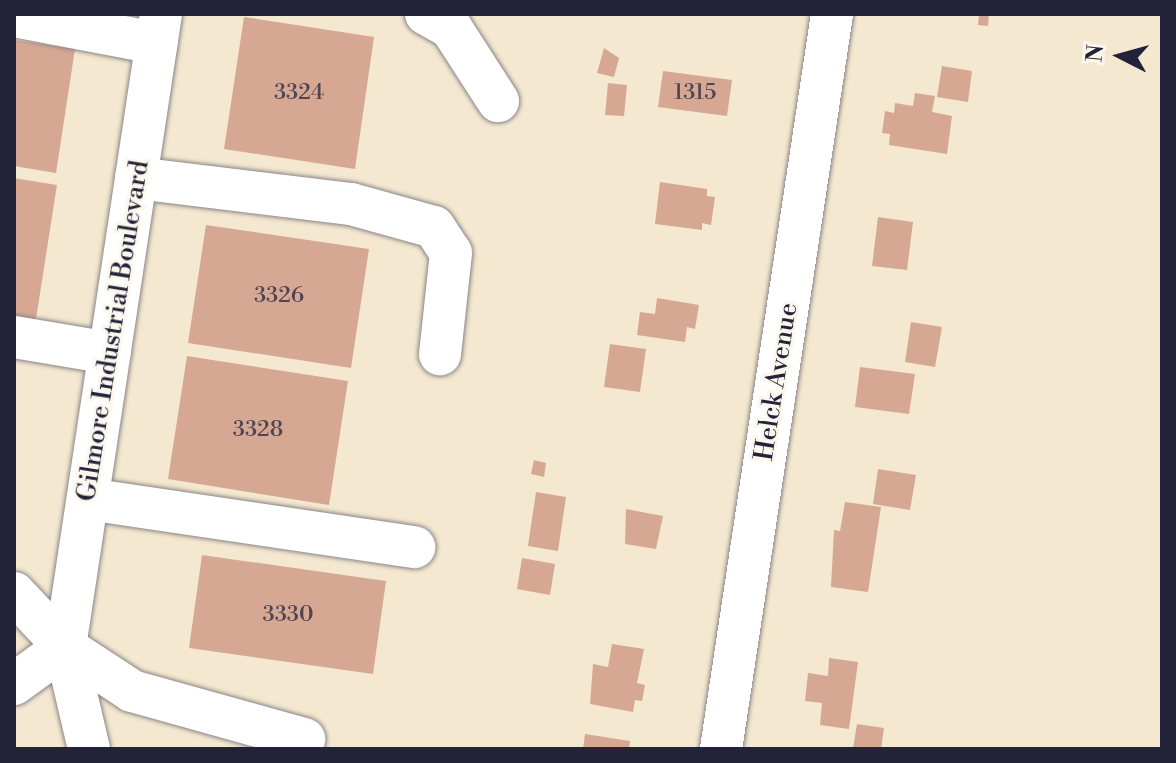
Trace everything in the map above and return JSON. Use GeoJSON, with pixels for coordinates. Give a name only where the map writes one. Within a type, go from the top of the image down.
{"type":"FeatureCollection","features":[{"type":"Feature","properties":{"kind":"street"},"geometry":{"type":"LineString","coordinates":[[426,14],[451,28],[498,101]]}},
{"type":"Feature","properties":{"kind":"street","name":"Helck Avenue"},"geometry":{"type":"LineString","coordinates":[[721,749],[832,14]]}},
{"type":"Feature","properties":{"kind":"street"},"geometry":{"type":"LineString","coordinates":[[14,16],[159,29]]}},
{"type":"Feature","properties":{"kind":"street","name":"Gilmore Industrial Boulevard"},"geometry":{"type":"LineString","coordinates":[[65,647],[159,29]]}},
{"type":"Feature","properties":{"kind":"street"},"geometry":{"type":"LineString","coordinates":[[136,178],[351,204],[434,227],[451,253],[440,354]]}},
{"type":"Feature","properties":{"kind":"street"},"geometry":{"type":"LineString","coordinates":[[14,337],[110,353]]}},
{"type":"Feature","properties":{"kind":"street"},"geometry":{"type":"LineString","coordinates":[[88,499],[414,547]]}},
{"type":"Feature","properties":{"kind":"street"},"geometry":{"type":"LineString","coordinates":[[14,593],[65,647],[132,691],[304,739]]}},
{"type":"Feature","properties":{"kind":"street"},"geometry":{"type":"LineString","coordinates":[[14,684],[65,647]]}},
{"type":"Feature","properties":{"kind":"street"},"geometry":{"type":"LineString","coordinates":[[65,647],[89,749]]}},
{"type":"Feature","properties":{"kind":"building"},"geometry":{"type":"Polygon","coordinates":[[[979,14],[989,14],[988,26],[978,25],[979,14]]]}},
{"type":"Feature","properties":{"kind":"building"},"geometry":{"type":"Polygon","coordinates":[[[244,17],[374,37],[355,169],[224,149],[244,17]]]}},
{"type":"Feature","properties":{"kind":"building"},"geometry":{"type":"Polygon","coordinates":[[[14,40],[75,49],[56,173],[14,166],[14,40]]]}},
{"type":"Feature","properties":{"kind":"building"},"geometry":{"type":"Polygon","coordinates":[[[604,48],[619,58],[614,77],[597,73],[604,48]]]}},
{"type":"Feature","properties":{"kind":"building"},"geometry":{"type":"Polygon","coordinates":[[[942,66],[972,71],[968,102],[937,97],[942,66]]]}},
{"type":"Feature","properties":{"kind":"building"},"geometry":{"type":"Polygon","coordinates":[[[663,71],[732,80],[727,116],[658,107],[663,71]]]}},
{"type":"Feature","properties":{"kind":"building"},"geometry":{"type":"Polygon","coordinates":[[[608,83],[627,85],[624,116],[605,115],[608,83]]]}},
{"type":"Feature","properties":{"kind":"building"},"geometry":{"type":"Polygon","coordinates":[[[915,93],[935,96],[932,112],[952,116],[947,154],[889,145],[890,134],[882,133],[885,111],[894,113],[895,103],[913,106],[915,93]]]}},
{"type":"Feature","properties":{"kind":"building"},"geometry":{"type":"Polygon","coordinates":[[[14,178],[57,185],[36,319],[14,316],[14,178]]]}},
{"type":"Feature","properties":{"kind":"building"},"geometry":{"type":"Polygon","coordinates":[[[660,182],[707,189],[707,196],[715,197],[711,225],[702,223],[702,230],[655,224],[660,182]]]}},
{"type":"Feature","properties":{"kind":"building"},"geometry":{"type":"Polygon","coordinates":[[[878,217],[913,222],[907,270],[872,266],[878,217]]]}},
{"type":"Feature","properties":{"kind":"building"},"geometry":{"type":"Polygon","coordinates":[[[206,225],[369,249],[351,368],[188,343],[206,225]]]}},
{"type":"Feature","properties":{"kind":"building"},"geometry":{"type":"Polygon","coordinates":[[[657,298],[699,305],[695,329],[687,327],[685,342],[637,335],[640,312],[655,314],[657,298]]]}},
{"type":"Feature","properties":{"kind":"building"},"geometry":{"type":"Polygon","coordinates":[[[911,322],[942,327],[935,367],[905,362],[911,322]]]}},
{"type":"Feature","properties":{"kind":"building"},"geometry":{"type":"Polygon","coordinates":[[[610,344],[646,349],[640,392],[604,387],[610,344]]]}},
{"type":"Feature","properties":{"kind":"building"},"geometry":{"type":"Polygon","coordinates":[[[187,356],[348,381],[329,505],[168,479],[187,356]]]}},
{"type":"Feature","properties":{"kind":"building"},"geometry":{"type":"Polygon","coordinates":[[[860,367],[915,374],[909,414],[855,407],[860,367]]]}},
{"type":"Feature","properties":{"kind":"building"},"geometry":{"type":"Polygon","coordinates":[[[534,460],[546,463],[544,477],[531,474],[534,460]]]}},
{"type":"Feature","properties":{"kind":"building"},"geometry":{"type":"Polygon","coordinates":[[[878,469],[916,475],[910,510],[873,504],[878,469]]]}},
{"type":"Feature","properties":{"kind":"building"},"geometry":{"type":"Polygon","coordinates":[[[536,492],[566,497],[558,551],[528,546],[536,492]]]}},
{"type":"Feature","properties":{"kind":"building"},"geometry":{"type":"Polygon","coordinates":[[[845,502],[881,507],[868,592],[831,587],[834,530],[840,531],[845,502]]]}},
{"type":"Feature","properties":{"kind":"building"},"geometry":{"type":"Polygon","coordinates":[[[626,509],[663,516],[656,549],[625,544],[626,509]]]}},
{"type":"Feature","properties":{"kind":"building"},"geometry":{"type":"Polygon","coordinates":[[[202,555],[386,581],[373,674],[189,648],[202,555]]]}},
{"type":"Feature","properties":{"kind":"building"},"geometry":{"type":"Polygon","coordinates":[[[522,558],[555,564],[550,595],[517,589],[522,558]]]}},
{"type":"Feature","properties":{"kind":"building"},"geometry":{"type":"Polygon","coordinates":[[[612,644],[644,649],[637,683],[645,685],[642,701],[635,700],[633,712],[590,704],[593,664],[608,667],[612,644]]]}},
{"type":"Feature","properties":{"kind":"building"},"geometry":{"type":"Polygon","coordinates":[[[829,658],[858,662],[849,729],[820,725],[822,703],[805,701],[808,673],[828,676],[829,658]]]}},
{"type":"Feature","properties":{"kind":"building"},"geometry":{"type":"Polygon","coordinates":[[[857,724],[884,728],[881,749],[853,749],[857,724]]]}},
{"type":"Feature","properties":{"kind":"building"},"geometry":{"type":"Polygon","coordinates":[[[585,734],[630,741],[629,749],[583,749],[585,734]]]}}]}
